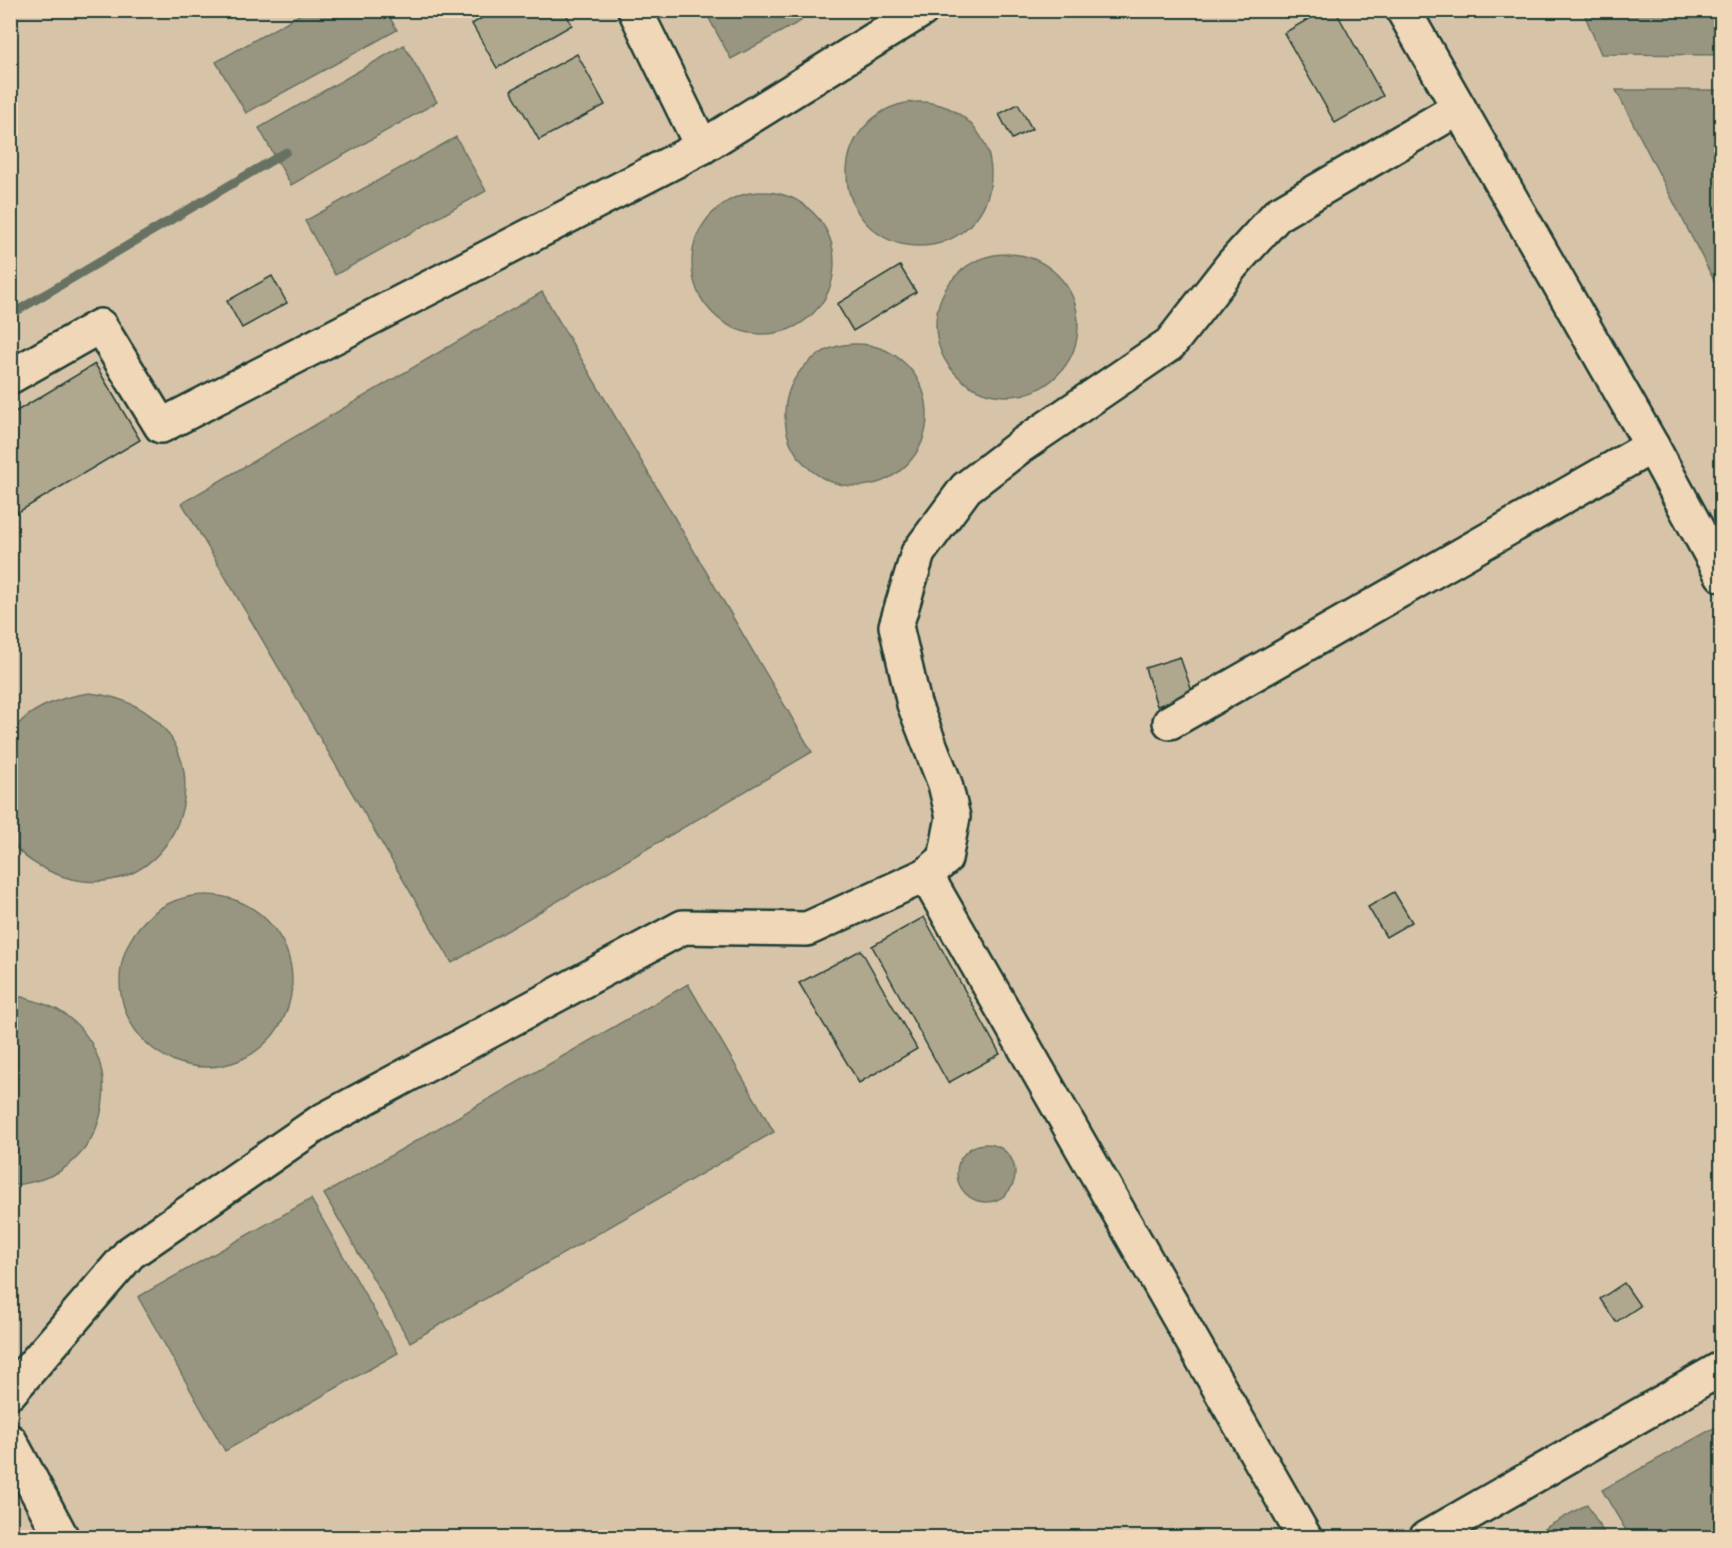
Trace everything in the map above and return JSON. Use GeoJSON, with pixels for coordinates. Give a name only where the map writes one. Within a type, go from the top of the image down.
{"type":"FeatureCollection","features":[{"type":"Feature","properties":{"kind":"lane"},"geometry":{"type":"LineString","coordinates":[[635,10],[702,147]]}},
{"type":"Feature","properties":{"kind":"lane"},"geometry":{"type":"LineString","coordinates":[[10,377],[100,326],[161,426],[702,147],[922,10]]}},
{"type":"Feature","properties":{"kind":"lane"},"geometry":{"type":"LineString","coordinates":[[1403,10],[1652,446],[1722,575]]}},
{"type":"Feature","properties":{"kind":"lane"},"geometry":{"type":"LineString","coordinates":[[10,1392],[130,1253],[320,1122],[683,927],[807,929],[926,875],[945,859],[953,817],[945,784],[914,704],[896,626],[918,553],[966,488],[1022,445],[1170,344],[1232,265],[1278,214],[1459,108]]}},
{"type":"Feature","properties":{"kind":"lane"},"geometry":{"type":"LineString","coordinates":[[1170,722],[1652,446]]}},
{"type":"Feature","properties":{"kind":"lane"},"geometry":{"type":"LineString","coordinates":[[926,875],[1305,1538]]}},
{"type":"Feature","properties":{"kind":"lane"},"geometry":{"type":"LineString","coordinates":[[1426,1538],[1722,1368]]}},
{"type":"Feature","properties":{"kind":"lane"},"geometry":{"type":"LineString","coordinates":[[10,1441],[62,1538]]}},
{"type":"Feature","properties":{"kind":"shaded area"},"geometry":{"type":"Polygon","coordinates":[[[11,11],[1721,11],[1721,1537],[11,1537],[11,11]]]}},
{"type":"Feature","properties":{"kind":"shaded area"},"geometry":{"type":"Polygon","coordinates":[[[306,11],[386,11],[397,30],[246,113],[216,62],[306,11]]]}},
{"type":"Feature","properties":{"kind":"shaded area"},"geometry":{"type":"Polygon","coordinates":[[[705,11],[795,11],[801,21],[731,59],[705,11]]]}},
{"type":"Feature","properties":{"kind":"shaded area"},"geometry":{"type":"Polygon","coordinates":[[[1583,11],[1721,11],[1721,55],[1601,54],[1583,11]]]}},
{"type":"Feature","properties":{"kind":"shaded area"},"geometry":{"type":"Polygon","coordinates":[[[404,45],[437,102],[291,185],[259,128],[404,45]]]}},
{"type":"Feature","properties":{"kind":"shaded area"},"geometry":{"type":"Polygon","coordinates":[[[1616,90],[1721,90],[1721,294],[1616,90]]]}},
{"type":"Feature","properties":{"kind":"shaded area"},"geometry":{"type":"Polygon","coordinates":[[[919,102],[946,108],[959,114],[970,123],[979,134],[985,147],[991,174],[985,201],[979,214],[970,225],[959,234],[946,240],[919,246],[892,240],[879,234],[868,225],[859,214],[853,201],[847,174],[853,147],[859,134],[868,123],[879,114],[892,108],[919,102]]]}},
{"type":"Feature","properties":{"kind":"shaded area"},"geometry":{"type":"Polygon","coordinates":[[[456,137],[486,191],[335,275],[305,221],[456,137]]]}},
{"type":"Feature","properties":{"kind":"shaded area"},"geometry":{"type":"Polygon","coordinates":[[[763,192],[790,197],[813,213],[829,236],[834,263],[829,290],[813,313],[790,329],[763,334],[736,329],[713,313],[697,290],[692,263],[697,236],[713,213],[736,197],[763,192]]]}},
{"type":"Feature","properties":{"kind":"shaded area"},"geometry":{"type":"Polygon","coordinates":[[[1007,254],[1034,260],[1057,275],[1072,298],[1078,325],[1072,352],[1057,375],[1034,390],[1007,396],[980,390],[957,375],[942,352],[936,325],[942,298],[957,275],[980,260],[1007,254]]]}},
{"type":"Feature","properties":{"kind":"shaded area"},"geometry":{"type":"Polygon","coordinates":[[[542,292],[812,752],[452,963],[182,503],[542,292]]]}},
{"type":"Feature","properties":{"kind":"shaded area"},"geometry":{"type":"Polygon","coordinates":[[[856,344],[883,350],[906,365],[921,388],[927,415],[921,442],[906,465],[883,480],[856,486],[829,480],[806,465],[791,442],[785,415],[791,388],[806,365],[829,350],[856,344]]]}},
{"type":"Feature","properties":{"kind":"shaded area"},"geometry":{"type":"Polygon","coordinates":[[[90,693],[136,706],[166,731],[182,763],[184,798],[174,831],[153,859],[123,877],[84,881],[40,867],[20,852],[14,843],[9,828],[9,749],[10,739],[15,729],[32,712],[68,697],[90,693]]]}},
{"type":"Feature","properties":{"kind":"shaded area"},"geometry":{"type":"Polygon","coordinates":[[[206,895],[239,902],[267,920],[285,948],[292,981],[285,1014],[267,1042],[239,1060],[206,1067],[173,1060],[145,1042],[127,1014],[120,981],[127,948],[145,920],[173,902],[206,895]]]}},
{"type":"Feature","properties":{"kind":"shaded area"},"geometry":{"type":"Polygon","coordinates":[[[688,984],[774,1132],[410,1342],[324,1194],[688,984]]]}},
{"type":"Feature","properties":{"kind":"shaded area"},"geometry":{"type":"Polygon","coordinates":[[[22,997],[58,1010],[85,1033],[96,1052],[102,1074],[103,1096],[100,1118],[91,1138],[78,1156],[60,1171],[48,1177],[11,1186],[11,998],[22,997]]]}},
{"type":"Feature","properties":{"kind":"shaded area"},"geometry":{"type":"Polygon","coordinates":[[[986,1144],[997,1146],[1010,1157],[1015,1173],[1013,1184],[1002,1197],[986,1202],[975,1200],[962,1189],[957,1173],[959,1162],[970,1149],[986,1144]]]}},
{"type":"Feature","properties":{"kind":"shaded area"},"geometry":{"type":"Polygon","coordinates":[[[311,1199],[398,1353],[225,1451],[138,1297],[311,1199]]]}},
{"type":"Feature","properties":{"kind":"shaded area"},"geometry":{"type":"Polygon","coordinates":[[[1721,1424],[1721,1537],[1630,1537],[1602,1490],[1721,1424]]]}},
{"type":"Feature","properties":{"kind":"shaded area"},"geometry":{"type":"Polygon","coordinates":[[[1587,1504],[1606,1537],[1530,1537],[1587,1504]]]}},
{"type":"Feature","properties":{"kind":"building"},"geometry":{"type":"Polygon","coordinates":[[[495,10],[564,10],[572,25],[497,68],[472,24],[495,10]]]}},
{"type":"Feature","properties":{"kind":"building"},"geometry":{"type":"Polygon","coordinates":[[[1324,10],[1335,10],[1383,96],[1335,123],[1284,33],[1324,10]]]}},
{"type":"Feature","properties":{"kind":"building"},"geometry":{"type":"Polygon","coordinates":[[[577,54],[605,105],[539,140],[511,90],[577,54]]]}},
{"type":"Feature","properties":{"kind":"building"},"geometry":{"type":"Polygon","coordinates":[[[1018,104],[1032,129],[1012,139],[999,114],[1018,104]]]}},
{"type":"Feature","properties":{"kind":"building"},"geometry":{"type":"Polygon","coordinates":[[[900,266],[916,292],[853,331],[837,304],[900,266]]]}},
{"type":"Feature","properties":{"kind":"building"},"geometry":{"type":"Polygon","coordinates":[[[272,276],[287,303],[242,328],[227,301],[272,276]]]}},
{"type":"Feature","properties":{"kind":"building"},"geometry":{"type":"Polygon","coordinates":[[[95,364],[140,440],[10,517],[10,415],[95,364]]]}},
{"type":"Feature","properties":{"kind":"building"},"geometry":{"type":"Polygon","coordinates":[[[1180,657],[1193,694],[1157,706],[1145,668],[1180,657]]]}},
{"type":"Feature","properties":{"kind":"building"},"geometry":{"type":"Polygon","coordinates":[[[1394,892],[1412,922],[1386,937],[1368,907],[1394,892]]]}},
{"type":"Feature","properties":{"kind":"building"},"geometry":{"type":"Polygon","coordinates":[[[924,917],[1000,1054],[948,1083],[872,946],[924,917]]]}},
{"type":"Feature","properties":{"kind":"building"},"geometry":{"type":"Polygon","coordinates":[[[861,950],[917,1049],[859,1083],[799,983],[861,950]]]}},
{"type":"Feature","properties":{"kind":"building"},"geometry":{"type":"Polygon","coordinates":[[[1624,1283],[1640,1306],[1616,1322],[1600,1299],[1624,1283]]]}},
{"type":"Feature","properties":{"kind":"waterway"},"geometry":{"type":"LineString","coordinates":[[10,315],[286,152]]}}]}
